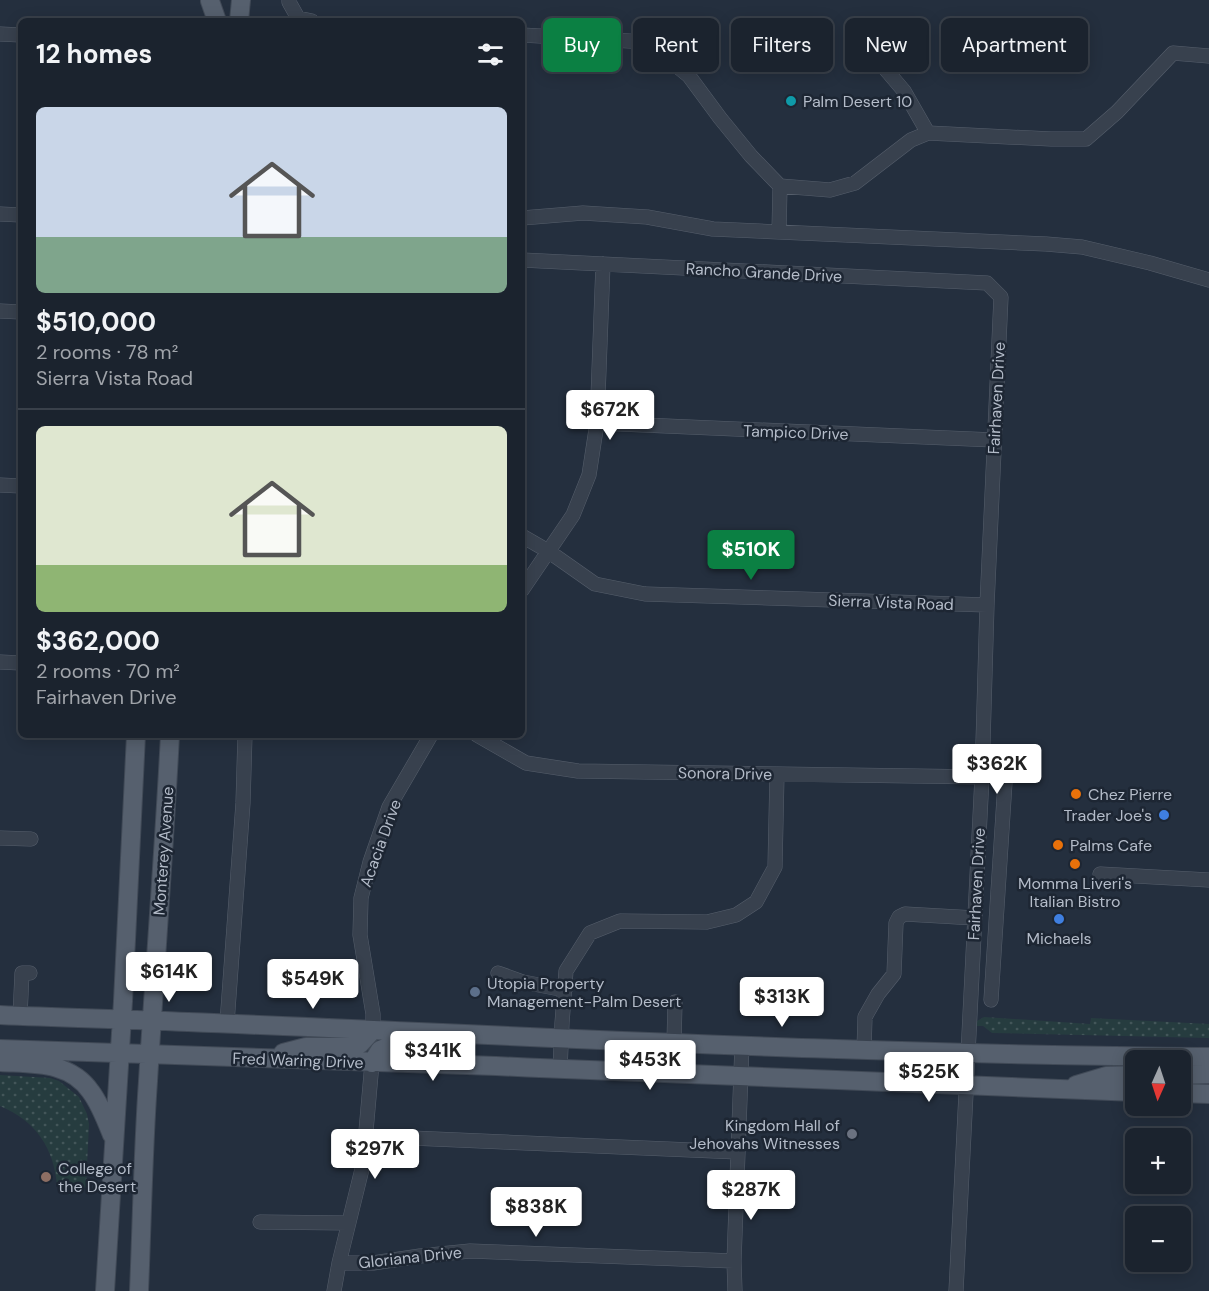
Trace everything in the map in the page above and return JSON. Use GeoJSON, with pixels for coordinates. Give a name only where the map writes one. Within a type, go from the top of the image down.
{"type":"FeatureCollection","features":[{"type":"Feature","properties":{"kind":"main road"},"geometry":{"type":"LineString","coordinates":[[208,18],[210,0]]}},
{"type":"Feature","properties":{"kind":"main road"},"geometry":{"type":"LineString","coordinates":[[210,0],[216,18]]}},
{"type":"Feature","properties":{"kind":"main road"},"geometry":{"type":"LineString","coordinates":[[239,18],[241,0]]}},
{"type":"Feature","properties":{"kind":"main road","name":"Monterey Avenue"},"geometry":{"type":"LineString","coordinates":[[105,1291],[122,1020],[136,738]]}},
{"type":"Feature","properties":{"kind":"main road","name":"Monterey Avenue"},"geometry":{"type":"LineString","coordinates":[[138,1291],[143,1162],[170,738]]}},
{"type":"Feature","properties":{"kind":"main road","name":"Fred Waring Drive"},"geometry":{"type":"LineString","coordinates":[[0,1015],[968,1054],[1209,1057]]}},
{"type":"Feature","properties":{"kind":"main road"},"geometry":{"type":"LineString","coordinates":[[270,1059],[285,1052],[306,1047],[353,1047],[360,1044],[373,1030]]}},
{"type":"Feature","properties":{"kind":"main road"},"geometry":{"type":"LineString","coordinates":[[372,1062],[380,1050],[392,1045],[443,1046],[489,1036]]}},
{"type":"Feature","properties":{"kind":"main road","name":"Fred Waring Drive"},"geometry":{"type":"LineString","coordinates":[[0,1049],[1125,1092]]}},
{"type":"Feature","properties":{"kind":"main road"},"geometry":{"type":"LineString","coordinates":[[0,1062],[50,1065],[66,1070],[80,1079],[92,1092],[114,1140]]}},
{"type":"Feature","properties":{"kind":"main road"},"geometry":{"type":"LineString","coordinates":[[1191,1075],[1209,1074]]}},
{"type":"Feature","properties":{"kind":"main road"},"geometry":{"type":"LineString","coordinates":[[1060,1089],[1106,1076],[1125,1076]]}},
{"type":"Feature","properties":{"kind":"main road"},"geometry":{"type":"LineString","coordinates":[[1191,1093],[1209,1094]]}},
{"type":"Feature","properties":{"kind":"street"},"geometry":{"type":"LineString","coordinates":[[289,0],[298,18]]}},
{"type":"Feature","properties":{"kind":"street"},"geometry":{"type":"LineString","coordinates":[[0,34],[18,35]]}},
{"type":"Feature","properties":{"kind":"street"},"geometry":{"type":"LineString","coordinates":[[525,35],[647,42],[689,76],[751,156],[780,186],[830,190],[855,183],[911,140],[928,133],[1086,139],[1117,112],[1173,53],[1209,56]]}},
{"type":"Feature","properties":{"kind":"street"},"geometry":{"type":"LineString","coordinates":[[888,72],[904,91],[928,133]]}},
{"type":"Feature","properties":{"kind":"street"},"geometry":{"type":"LineString","coordinates":[[779,232],[780,186]]}},
{"type":"Feature","properties":{"kind":"street"},"geometry":{"type":"LineString","coordinates":[[525,218],[584,213],[647,217],[713,229],[917,237],[1082,247],[1209,280]]}},
{"type":"Feature","properties":{"kind":"street"},"geometry":{"type":"LineString","coordinates":[[0,214],[18,216]]}},
{"type":"Feature","properties":{"kind":"street","name":"Rancho Grande Drive"},"geometry":{"type":"LineString","coordinates":[[525,260],[987,283],[1001,297]]}},
{"type":"Feature","properties":{"kind":"street"},"geometry":{"type":"LineString","coordinates":[[525,586],[573,515],[589,475],[597,423],[603,264]]}},
{"type":"Feature","properties":{"kind":"street","name":"Fairhaven Drive"},"geometry":{"type":"LineString","coordinates":[[956,1291],[982,777],[987,605],[1001,297]]}},
{"type":"Feature","properties":{"kind":"street"},"geometry":{"type":"LineString","coordinates":[[0,311],[18,312]]}},
{"type":"Feature","properties":{"kind":"street","name":"Tampico Drive"},"geometry":{"type":"LineString","coordinates":[[597,423],[994,440]]}},
{"type":"Feature","properties":{"kind":"street"},"geometry":{"type":"LineString","coordinates":[[0,485],[18,486]]}},
{"type":"Feature","properties":{"kind":"street","name":"Sierra Vista Road"},"geometry":{"type":"LineString","coordinates":[[525,538],[595,584],[645,594],[987,605]]}},
{"type":"Feature","properties":{"kind":"street"},"geometry":{"type":"LineString","coordinates":[[0,662],[18,663]]}},
{"type":"Feature","properties":{"kind":"street"},"geometry":{"type":"LineString","coordinates":[[227,1023],[243,803],[245,738]]}},
{"type":"Feature","properties":{"kind":"street","name":"Acacia Drive"},"geometry":{"type":"LineString","coordinates":[[373,1030],[373,1014],[360,935],[361,898],[370,862],[389,807],[429,738]]}},
{"type":"Feature","properties":{"kind":"street","name":"Sonora Drive"},"geometry":{"type":"LineString","coordinates":[[482,738],[526,763],[578,771],[982,777]]}},
{"type":"Feature","properties":{"kind":"street"},"geometry":{"type":"LineString","coordinates":[[991,1000],[1006,767]]}},
{"type":"Feature","properties":{"kind":"street"},"geometry":{"type":"LineString","coordinates":[[560,1070],[566,971],[590,933],[620,921],[707,922],[736,915],[756,902],[776,867],[777,774]]}},
{"type":"Feature","properties":{"kind":"street"},"geometry":{"type":"LineString","coordinates":[[0,838],[31,839]]}},
{"type":"Feature","properties":{"kind":"street"},"geometry":{"type":"LineString","coordinates":[[1100,874],[1209,880]]}},
{"type":"Feature","properties":{"kind":"street"},"geometry":{"type":"LineString","coordinates":[[864,1050],[865,1017],[878,994],[894,974],[896,923],[899,917],[905,914],[975,918]]}},
{"type":"Feature","properties":{"kind":"street"},"geometry":{"type":"LineString","coordinates":[[20,1016],[22,973],[30,974]]}},
{"type":"Feature","properties":{"kind":"street"},"geometry":{"type":"LineString","coordinates":[[498,973],[523,982],[564,990]]}},
{"type":"Feature","properties":{"kind":"street"},"geometry":{"type":"LineString","coordinates":[[674,1043],[675,1002]]}},
{"type":"Feature","properties":{"kind":"street"},"geometry":{"type":"LineString","coordinates":[[735,1291],[734,1261],[742,1045]]}},
{"type":"Feature","properties":{"kind":"street"},"geometry":{"type":"LineString","coordinates":[[334,1291],[363,1165],[372,1062]]}},
{"type":"Feature","properties":{"kind":"street"},"geometry":{"type":"LineString","coordinates":[[365,1136],[738,1152]]}},
{"type":"Feature","properties":{"kind":"street"},"geometry":{"type":"LineString","coordinates":[[260,1222],[348,1223]]}},
{"type":"Feature","properties":{"kind":"street","name":"Gloriana Drive"},"geometry":{"type":"LineString","coordinates":[[339,1263],[373,1263],[470,1251],[734,1261]]}},
{"type":"Feature","properties":{"kind":"green space"},"geometry":{"type":"Polygon","coordinates":[[[984,1017],[1090,1024],[1091,1018],[1209,1024],[1209,1038],[992,1033],[983,1026],[977,1026],[977,1021],[984,1017]]]}},
{"type":"Feature","properties":{"kind":"green space"},"geometry":{"type":"Polygon","coordinates":[[[0,1075],[50,1078],[59,1081],[79,1097],[89,1124],[86,1187],[70,1195],[57,1186],[52,1160],[41,1137],[24,1119],[0,1106],[0,1075]]]}},
{"type":"Feature","properties":{"kind":"place","name":"Palm Desert 10"},"geometry":{"type":"Point","coordinates":[791,101]}},
{"type":"Feature","properties":{"kind":"place","name":"Chez Pierre"},"geometry":{"type":"Point","coordinates":[1076,794]}},
{"type":"Feature","properties":{"kind":"place","name":"Trader Joe's"},"geometry":{"type":"Point","coordinates":[1164,815]}},
{"type":"Feature","properties":{"kind":"place","name":"Palms Cafe"},"geometry":{"type":"Point","coordinates":[1058,845]}},
{"type":"Feature","properties":{"kind":"place","name":"Momma Liveri's Italian Bistro"},"geometry":{"type":"Point","coordinates":[1075,864]}},
{"type":"Feature","properties":{"kind":"place","name":"Michaels"},"geometry":{"type":"Point","coordinates":[1059,919]}},
{"type":"Feature","properties":{"kind":"place","name":"Utopia Property Management-Palm Desert"},"geometry":{"type":"Point","coordinates":[475,992]}},
{"type":"Feature","properties":{"kind":"place","name":"Kingdom Hall of Jehovahs Witnesses"},"geometry":{"type":"Point","coordinates":[852,1134]}},
{"type":"Feature","properties":{"kind":"place","name":"College of the Desert"},"geometry":{"type":"Point","coordinates":[46,1177]}}]}
